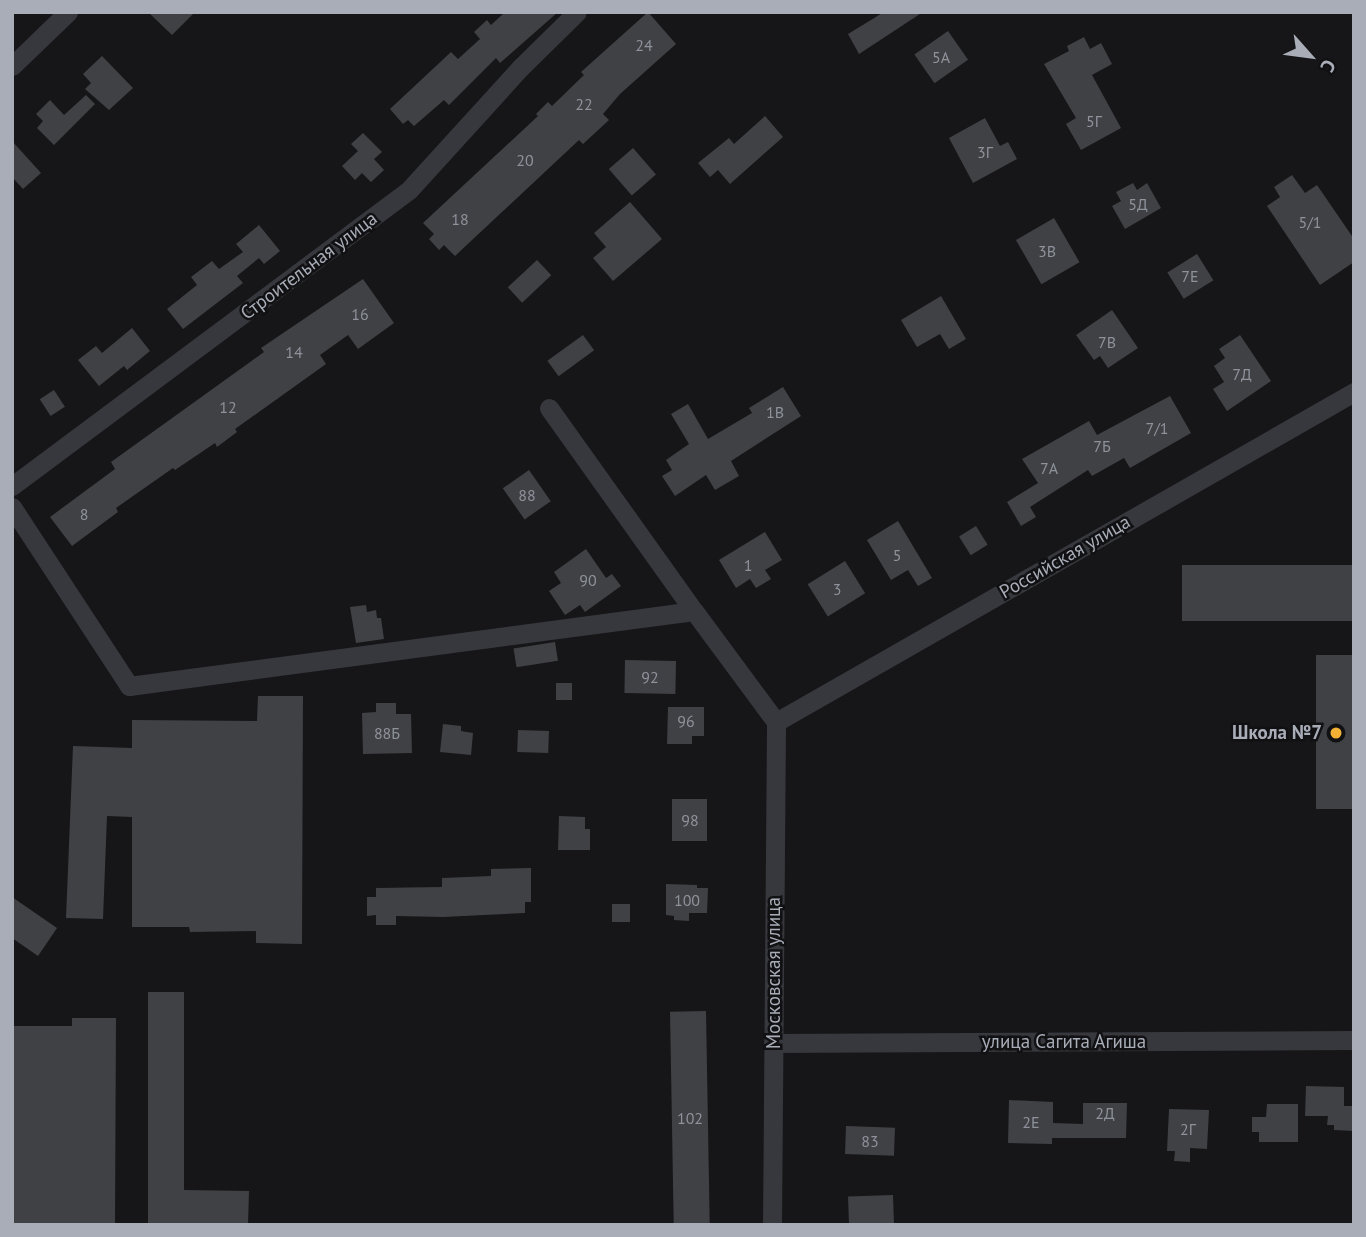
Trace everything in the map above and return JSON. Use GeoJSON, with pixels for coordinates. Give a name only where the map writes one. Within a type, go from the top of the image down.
{"type":"FeatureCollection","features":[{"type":"Feature","properties":{"kind":"street"},"geometry":{"type":"LineString","coordinates":[[12,66],[68,12]]}},
{"type":"Feature","properties":{"kind":"street","name":"Строительная улица"},"geometry":{"type":"LineString","coordinates":[[12,486],[409,190],[521,67],[577,12]]}},
{"type":"Feature","properties":{"kind":"street","name":"Российская улица"},"geometry":{"type":"LineString","coordinates":[[776,722],[1354,391]]}},
{"type":"Feature","properties":{"kind":"street"},"geometry":{"type":"LineString","coordinates":[[549,408],[776,722]]}},
{"type":"Feature","properties":{"kind":"street"},"geometry":{"type":"LineString","coordinates":[[12,507],[129,686],[694,611]]}},
{"type":"Feature","properties":{"kind":"street","name":"Московская улица"},"geometry":{"type":"LineString","coordinates":[[772,1225],[776,722]]}},
{"type":"Feature","properties":{"kind":"street","name":"улица Сагита Агиша"},"geometry":{"type":"LineString","coordinates":[[774,1043],[1354,1040]]}},
{"type":"Feature","properties":{"kind":"building"},"geometry":{"type":"Polygon","coordinates":[[[148,12],[195,12],[172,35],[148,12]]]}},
{"type":"Feature","properties":{"kind":"building"},"geometry":{"type":"Polygon","coordinates":[[[505,12],[558,12],[500,63],[496,58],[449,105],[444,100],[414,126],[408,120],[403,124],[390,109],[451,52],[458,59],[480,39],[474,32],[487,20],[491,25],[505,12]]]}},
{"type":"Feature","properties":{"kind":"building"},"geometry":{"type":"Polygon","coordinates":[[[648,12],[676,44],[620,94],[603,114],[609,120],[583,144],[579,140],[455,256],[444,245],[439,250],[429,239],[434,234],[423,223],[538,116],[536,114],[548,102],[552,106],[584,75],[581,72],[648,12]]]}},
{"type":"Feature","properties":{"kind":"building"},"geometry":{"type":"Polygon","coordinates":[[[884,12],[923,12],[859,54],[848,34],[884,12]]]}},
{"type":"Feature","properties":{"kind":"building"},"geometry":{"type":"Polygon","coordinates":[[[948,31],[968,60],[934,83],[914,55],[948,31]]]}},
{"type":"Feature","properties":{"kind":"building"},"geometry":{"type":"Polygon","coordinates":[[[1084,37],[1090,49],[1101,43],[1112,64],[1092,75],[1121,128],[1081,150],[1066,124],[1076,118],[1044,64],[1069,51],[1067,46],[1084,37]]]}},
{"type":"Feature","properties":{"kind":"building"},"geometry":{"type":"Polygon","coordinates":[[[102,56],[133,88],[109,110],[85,89],[91,83],[83,74],[102,56]]]}},
{"type":"Feature","properties":{"kind":"building"},"geometry":{"type":"Polygon","coordinates":[[[86,95],[95,104],[54,145],[37,128],[43,121],[36,114],[50,100],[64,115],[86,95]]]}},
{"type":"Feature","properties":{"kind":"building"},"geometry":{"type":"Polygon","coordinates":[[[765,116],[783,137],[730,184],[718,170],[710,177],[698,163],[729,138],[734,144],[765,116]]]}},
{"type":"Feature","properties":{"kind":"building"},"geometry":{"type":"Polygon","coordinates":[[[985,118],[1000,146],[1008,142],[1017,159],[973,183],[949,138],[985,118]]]}},
{"type":"Feature","properties":{"kind":"building"},"geometry":{"type":"Polygon","coordinates":[[[363,133],[382,152],[374,159],[384,170],[371,182],[362,173],[355,180],[342,166],[358,151],[351,144],[363,133]]]}},
{"type":"Feature","properties":{"kind":"building"},"geometry":{"type":"Polygon","coordinates":[[[12,141],[41,173],[23,189],[12,177],[12,141]]]}},
{"type":"Feature","properties":{"kind":"building"},"geometry":{"type":"Polygon","coordinates":[[[633,148],[656,174],[632,195],[609,169],[633,148]]]}},
{"type":"Feature","properties":{"kind":"building"},"geometry":{"type":"Polygon","coordinates":[[[1292,175],[1305,193],[1317,185],[1354,239],[1354,262],[1320,285],[1267,206],[1280,197],[1274,187],[1292,175]]]}},
{"type":"Feature","properties":{"kind":"building"},"geometry":{"type":"Polygon","coordinates":[[[1133,183],[1137,190],[1147,183],[1161,208],[1125,229],[1112,206],[1121,201],[1116,192],[1133,183]]]}},
{"type":"Feature","properties":{"kind":"building"},"geometry":{"type":"Polygon","coordinates":[[[630,202],[662,239],[613,281],[593,258],[606,247],[594,233],[630,202]]]}},
{"type":"Feature","properties":{"kind":"building"},"geometry":{"type":"Polygon","coordinates":[[[1054,218],[1080,262],[1041,284],[1016,240],[1054,218]]]}},
{"type":"Feature","properties":{"kind":"building"},"geometry":{"type":"Polygon","coordinates":[[[259,225],[280,251],[264,264],[259,258],[237,276],[243,283],[183,329],[167,309],[197,285],[191,277],[212,261],[219,269],[243,252],[236,244],[259,225]]]}},
{"type":"Feature","properties":{"kind":"building"},"geometry":{"type":"Polygon","coordinates":[[[1197,254],[1213,280],[1184,299],[1167,273],[1197,254]]]}},
{"type":"Feature","properties":{"kind":"building"},"geometry":{"type":"Polygon","coordinates":[[[537,260],[551,275],[522,303],[508,287],[537,260]]]}},
{"type":"Feature","properties":{"kind":"building"},"geometry":{"type":"Polygon","coordinates":[[[363,279],[394,323],[358,349],[348,335],[320,355],[326,364],[235,429],[237,432],[217,447],[215,443],[175,470],[173,468],[116,508],[118,512],[72,546],[50,517],[115,469],[111,462],[264,352],[261,348],[363,279]]]}},
{"type":"Feature","properties":{"kind":"building"},"geometry":{"type":"Polygon","coordinates":[[[941,296],[966,339],[949,349],[940,334],[917,347],[901,320],[941,296]]]}},
{"type":"Feature","properties":{"kind":"building"},"geometry":{"type":"Polygon","coordinates":[[[1112,310],[1138,348],[1108,368],[1100,356],[1094,360],[1076,335],[1112,310]]]}},
{"type":"Feature","properties":{"kind":"building"},"geometry":{"type":"Polygon","coordinates":[[[132,328],[150,351],[127,370],[124,366],[99,386],[78,360],[96,346],[102,353],[132,328]]]}},
{"type":"Feature","properties":{"kind":"building"},"geometry":{"type":"Polygon","coordinates":[[[583,335],[594,350],[559,376],[547,361],[583,335]]]}},
{"type":"Feature","properties":{"kind":"building"},"geometry":{"type":"Polygon","coordinates":[[[1240,335],[1271,381],[1227,411],[1213,389],[1224,382],[1214,366],[1225,358],[1219,349],[1240,335]]]}},
{"type":"Feature","properties":{"kind":"building"},"geometry":{"type":"Polygon","coordinates":[[[783,387],[801,416],[731,461],[739,476],[715,490],[706,475],[675,496],[662,476],[672,470],[666,460],[689,444],[671,414],[688,404],[708,439],[752,413],[749,408],[783,387]]]}},
{"type":"Feature","properties":{"kind":"building"},"geometry":{"type":"Polygon","coordinates":[[[54,390],[65,407],[51,416],[40,399],[54,390]]]}},
{"type":"Feature","properties":{"kind":"building"},"geometry":{"type":"Polygon","coordinates":[[[1170,396],[1191,433],[1130,468],[1124,458],[1092,476],[1088,470],[1030,507],[1036,517],[1021,526],[1007,502],[1038,483],[1022,459],[1089,421],[1097,435],[1170,396]]]}},
{"type":"Feature","properties":{"kind":"building"},"geometry":{"type":"Polygon","coordinates":[[[529,470],[551,501],[525,519],[503,488],[529,470]]]}},
{"type":"Feature","properties":{"kind":"building"},"geometry":{"type":"Polygon","coordinates":[[[898,521],[932,578],[918,586],[908,570],[891,580],[867,540],[898,521]]]}},
{"type":"Feature","properties":{"kind":"building"},"geometry":{"type":"Polygon","coordinates":[[[976,526],[988,545],[971,555],[959,537],[976,526]]]}},
{"type":"Feature","properties":{"kind":"building"},"geometry":{"type":"Polygon","coordinates":[[[765,532],[782,560],[765,570],[771,579],[756,588],[750,579],[736,588],[719,560],[765,532]]]}},
{"type":"Feature","properties":{"kind":"building"},"geometry":{"type":"Polygon","coordinates":[[[586,549],[606,578],[612,574],[621,586],[585,612],[580,605],[565,615],[549,591],[561,583],[554,572],[586,549]]]}},
{"type":"Feature","properties":{"kind":"building"},"geometry":{"type":"Polygon","coordinates":[[[845,561],[865,593],[828,617],[808,584],[845,561]]]}},
{"type":"Feature","properties":{"kind":"building","name":"Школа №7"},"geometry":{"type":"Polygon","coordinates":[[[1182,565],[1354,565],[1354,621],[1182,621],[1182,565]]]}},
{"type":"Feature","properties":{"kind":"building"},"geometry":{"type":"Polygon","coordinates":[[[366,605],[367,612],[376,610],[377,618],[381,618],[384,639],[356,643],[350,607],[366,605]]]}},
{"type":"Feature","properties":{"kind":"building"},"geometry":{"type":"Polygon","coordinates":[[[555,642],[558,661],[516,667],[514,649],[555,642]]]}},
{"type":"Feature","properties":{"kind":"building"},"geometry":{"type":"Polygon","coordinates":[[[1316,655],[1354,655],[1354,809],[1316,809],[1316,655]]]}},
{"type":"Feature","properties":{"kind":"building"},"geometry":{"type":"Polygon","coordinates":[[[625,660],[676,661],[675,694],[624,693],[625,660]]]}},
{"type":"Feature","properties":{"kind":"building"},"geometry":{"type":"Polygon","coordinates":[[[556,683],[572,683],[572,700],[556,700],[556,683]]]}},
{"type":"Feature","properties":{"kind":"building"},"geometry":{"type":"Polygon","coordinates":[[[258,696],[303,696],[302,944],[256,943],[256,931],[190,932],[189,927],[132,927],[132,817],[107,816],[103,919],[66,918],[73,746],[132,748],[132,720],[257,721],[258,696]]]}},
{"type":"Feature","properties":{"kind":"building"},"geometry":{"type":"Polygon","coordinates":[[[376,703],[396,703],[396,714],[411,714],[412,753],[363,754],[362,713],[376,712],[376,703]]]}},
{"type":"Feature","properties":{"kind":"building"},"geometry":{"type":"Polygon","coordinates":[[[668,707],[704,707],[704,736],[692,736],[692,744],[667,744],[668,707]]]}},
{"type":"Feature","properties":{"kind":"building"},"geometry":{"type":"Polygon","coordinates":[[[443,724],[461,726],[461,731],[473,733],[471,755],[440,752],[443,724]]]}},
{"type":"Feature","properties":{"kind":"building"},"geometry":{"type":"Polygon","coordinates":[[[518,730],[549,731],[548,753],[517,752],[518,730]]]}},
{"type":"Feature","properties":{"kind":"building"},"geometry":{"type":"Polygon","coordinates":[[[672,799],[707,799],[707,841],[672,841],[672,799]]]}},
{"type":"Feature","properties":{"kind":"building"},"geometry":{"type":"Polygon","coordinates":[[[559,816],[585,817],[585,829],[590,829],[590,850],[558,850],[559,816]]]}},
{"type":"Feature","properties":{"kind":"building"},"geometry":{"type":"Polygon","coordinates":[[[531,868],[531,902],[525,902],[525,913],[396,916],[396,925],[376,925],[376,915],[367,916],[367,897],[376,897],[376,888],[442,887],[442,878],[491,876],[491,869],[531,868]]]}},
{"type":"Feature","properties":{"kind":"building"},"geometry":{"type":"Polygon","coordinates":[[[666,884],[708,888],[707,913],[689,913],[689,921],[674,920],[674,916],[666,915],[666,884]]]}},
{"type":"Feature","properties":{"kind":"building"},"geometry":{"type":"Polygon","coordinates":[[[12,897],[57,928],[38,956],[12,938],[12,897]]]}},
{"type":"Feature","properties":{"kind":"building"},"geometry":{"type":"Polygon","coordinates":[[[612,904],[630,904],[630,922],[612,922],[612,904]]]}},
{"type":"Feature","properties":{"kind":"building"},"geometry":{"type":"Polygon","coordinates":[[[148,992],[184,992],[184,1190],[249,1191],[248,1225],[148,1225],[148,992]]]}},
{"type":"Feature","properties":{"kind":"building"},"geometry":{"type":"Polygon","coordinates":[[[706,1011],[710,1225],[674,1225],[670,1012],[706,1011]]]}},
{"type":"Feature","properties":{"kind":"building"},"geometry":{"type":"Polygon","coordinates":[[[72,1018],[116,1018],[115,1225],[12,1225],[12,1026],[72,1026],[72,1018]]]}},
{"type":"Feature","properties":{"kind":"building"},"geometry":{"type":"Polygon","coordinates":[[[1306,1086],[1344,1087],[1344,1106],[1354,1106],[1354,1131],[1334,1130],[1334,1125],[1327,1125],[1328,1116],[1305,1116],[1306,1086]]]}},
{"type":"Feature","properties":{"kind":"building"},"geometry":{"type":"Polygon","coordinates":[[[1009,1100],[1053,1102],[1053,1123],[1083,1124],[1083,1103],[1127,1103],[1126,1138],[1052,1138],[1052,1144],[1008,1143],[1009,1100]]]}},
{"type":"Feature","properties":{"kind":"building"},"geometry":{"type":"Polygon","coordinates":[[[1267,1104],[1298,1104],[1298,1142],[1259,1142],[1259,1132],[1252,1132],[1252,1117],[1266,1117],[1267,1104]]]}},
{"type":"Feature","properties":{"kind":"building"},"geometry":{"type":"Polygon","coordinates":[[[1169,1109],[1209,1110],[1207,1149],[1190,1148],[1190,1162],[1174,1161],[1175,1151],[1167,1151],[1169,1109]]]}},
{"type":"Feature","properties":{"kind":"building"},"geometry":{"type":"Polygon","coordinates":[[[846,1126],[895,1128],[894,1156],[845,1154],[846,1126]]]}},
{"type":"Feature","properties":{"kind":"building"},"geometry":{"type":"Polygon","coordinates":[[[893,1195],[894,1224],[849,1225],[848,1197],[893,1195]]]}},
{"type":"Feature","properties":{"kind":"place","name":"Школа №7"},"geometry":{"type":"Point","coordinates":[1336,733]}}]}
